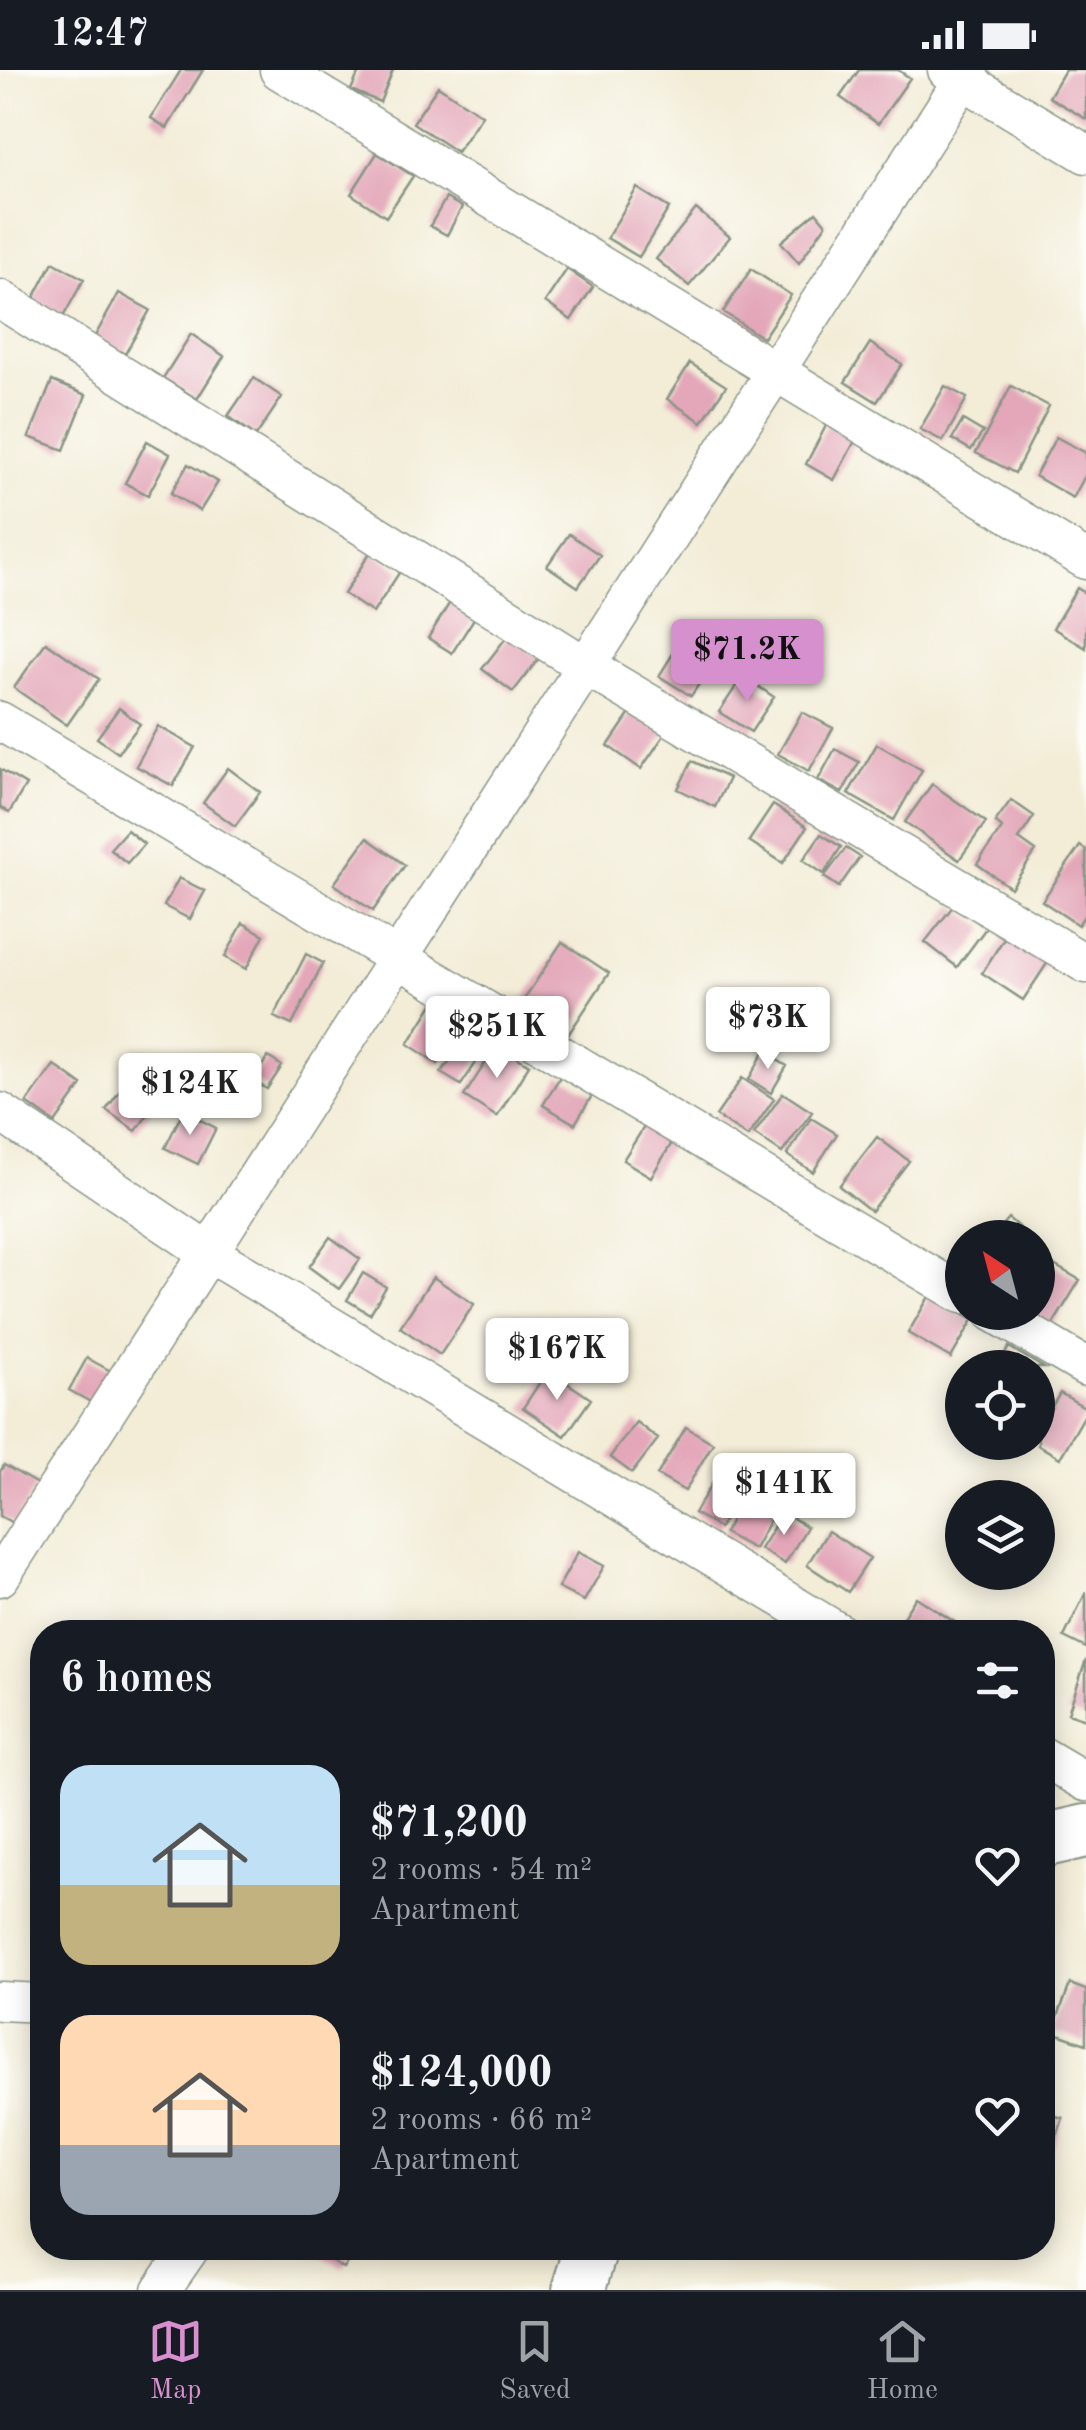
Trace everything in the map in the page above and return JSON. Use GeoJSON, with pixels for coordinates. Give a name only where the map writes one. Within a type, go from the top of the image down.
{"type":"FeatureCollection","features":[{"type":"Feature","properties":{"kind":"street"},"geometry":{"type":"LineString","coordinates":[[279,70],[1086,560]]}},
{"type":"Feature","properties":{"kind":"street"},"geometry":{"type":"LineString","coordinates":[[0,1576],[775,372],[960,73],[1086,154]]}},
{"type":"Feature","properties":{"kind":"street"},"geometry":{"type":"LineString","coordinates":[[0,300],[586,666],[1086,964]]}},
{"type":"Feature","properties":{"kind":"street"},"geometry":{"type":"LineString","coordinates":[[0,722],[945,1284]]}},
{"type":"Feature","properties":{"kind":"street"},"geometry":{"type":"LineString","coordinates":[[0,1112],[209,1253],[818,1620]]}},
{"type":"Feature","properties":{"kind":"street"},"geometry":{"type":"LineString","coordinates":[[1023,1330],[1086,1368]]}},
{"type":"Feature","properties":{"kind":"street"},"geometry":{"type":"LineString","coordinates":[[1055,1764],[1086,1782]]}},
{"type":"Feature","properties":{"kind":"street"},"geometry":{"type":"LineString","coordinates":[[1055,1838],[1086,1831]]}},
{"type":"Feature","properties":{"kind":"street"},"geometry":{"type":"LineString","coordinates":[[0,2000],[30,2001]]}},
{"type":"Feature","properties":{"kind":"street"},"geometry":{"type":"LineString","coordinates":[[161,2290],[182,2260]]}},
{"type":"Feature","properties":{"kind":"street"},"geometry":{"type":"LineString","coordinates":[[579,2290],[588,2260]]}},
{"type":"Feature","properties":{"kind":"building"},"geometry":{"type":"Polygon","coordinates":[[[181,70],[203,70],[167,128],[151,118],[181,70]]]}},
{"type":"Feature","properties":{"kind":"building"},"geometry":{"type":"Polygon","coordinates":[[[360,70],[393,70],[380,102],[351,90],[360,70]]]}},
{"type":"Feature","properties":{"kind":"building"},"geometry":{"type":"Polygon","coordinates":[[[859,70],[898,70],[910,78],[878,124],[840,97],[859,70]]]}},
{"type":"Feature","properties":{"kind":"building"},"geometry":{"type":"Polygon","coordinates":[[[1065,70],[1086,70],[1086,119],[1049,97],[1065,70]]]}},
{"type":"Feature","properties":{"kind":"building"},"geometry":{"type":"Polygon","coordinates":[[[438,86],[482,115],[457,152],[413,123],[438,86]]]}},
{"type":"Feature","properties":{"kind":"building"},"geometry":{"type":"Polygon","coordinates":[[[377,153],[413,176],[386,217],[351,194],[377,153]]]}},
{"type":"Feature","properties":{"kind":"building"},"geometry":{"type":"Polygon","coordinates":[[[637,188],[669,208],[639,257],[607,238],[637,188]]]}},
{"type":"Feature","properties":{"kind":"building"},"geometry":{"type":"Polygon","coordinates":[[[446,198],[462,207],[447,235],[430,226],[446,198]]]}},
{"type":"Feature","properties":{"kind":"building"},"geometry":{"type":"Polygon","coordinates":[[[696,209],[730,237],[689,286],[656,259],[696,209]]]}},
{"type":"Feature","properties":{"kind":"building"},"geometry":{"type":"Polygon","coordinates":[[[816,212],[826,224],[799,263],[781,242],[816,212]]]}},
{"type":"Feature","properties":{"kind":"building"},"geometry":{"type":"Polygon","coordinates":[[[53,262],[84,279],[63,317],[33,300],[53,262]]]}},
{"type":"Feature","properties":{"kind":"building"},"geometry":{"type":"Polygon","coordinates":[[[567,269],[593,287],[571,320],[545,302],[567,269]]]}},
{"type":"Feature","properties":{"kind":"building"},"geometry":{"type":"Polygon","coordinates":[[[751,269],[791,295],[763,338],[723,312],[751,269]]]}},
{"type":"Feature","properties":{"kind":"building"},"geometry":{"type":"Polygon","coordinates":[[[119,293],[150,310],[125,354],[94,338],[119,293]]]}},
{"type":"Feature","properties":{"kind":"building"},"geometry":{"type":"Polygon","coordinates":[[[191,334],[224,356],[197,399],[163,378],[191,334]]]}},
{"type":"Feature","properties":{"kind":"building"},"geometry":{"type":"Polygon","coordinates":[[[870,343],[902,364],[877,402],[845,382],[870,343]]]}},
{"type":"Feature","properties":{"kind":"building"},"geometry":{"type":"Polygon","coordinates":[[[690,363],[726,386],[702,422],[667,399],[690,363]]]}},
{"type":"Feature","properties":{"kind":"building"},"geometry":{"type":"Polygon","coordinates":[[[254,378],[282,397],[256,436],[228,416],[254,378]]]}},
{"type":"Feature","properties":{"kind":"building"},"geometry":{"type":"Polygon","coordinates":[[[52,381],[86,395],[64,450],[29,437],[52,381]]]}},
{"type":"Feature","properties":{"kind":"building"},"geometry":{"type":"Polygon","coordinates":[[[945,386],[967,398],[943,441],[920,429],[945,386]]]}},
{"type":"Feature","properties":{"kind":"building"},"geometry":{"type":"Polygon","coordinates":[[[1011,386],[1049,406],[1015,473],[976,453],[1011,386]]]}},
{"type":"Feature","properties":{"kind":"building"},"geometry":{"type":"Polygon","coordinates":[[[963,420],[983,432],[971,450],[952,439],[963,420]]]}},
{"type":"Feature","properties":{"kind":"building"},"geometry":{"type":"Polygon","coordinates":[[[827,424],[856,439],[834,480],[806,464],[827,424]]]}},
{"type":"Feature","properties":{"kind":"building"},"geometry":{"type":"Polygon","coordinates":[[[1056,437],[1086,453],[1086,474],[1073,498],[1035,476],[1056,437]]]}},
{"type":"Feature","properties":{"kind":"building"},"geometry":{"type":"Polygon","coordinates":[[[147,441],[170,454],[148,495],[125,483],[147,441]]]}},
{"type":"Feature","properties":{"kind":"building"},"geometry":{"type":"Polygon","coordinates":[[[188,464],[218,482],[200,511],[171,493],[188,464]]]}},
{"type":"Feature","properties":{"kind":"building"},"geometry":{"type":"Polygon","coordinates":[[[569,534],[600,555],[578,587],[547,566],[569,534]]]}},
{"type":"Feature","properties":{"kind":"building"},"geometry":{"type":"Polygon","coordinates":[[[371,551],[401,570],[373,613],[344,594],[371,551]]]}},
{"type":"Feature","properties":{"kind":"building"},"geometry":{"type":"Polygon","coordinates":[[[1077,588],[1086,594],[1086,648],[1053,628],[1077,588]]]}},
{"type":"Feature","properties":{"kind":"building"},"geometry":{"type":"Polygon","coordinates":[[[452,599],[477,614],[452,653],[428,638],[452,599]]]}},
{"type":"Feature","properties":{"kind":"building"},"geometry":{"type":"Polygon","coordinates":[[[687,631],[720,652],[691,696],[659,676],[687,631]]]}},
{"type":"Feature","properties":{"kind":"building"},"geometry":{"type":"Polygon","coordinates":[[[509,634],[540,657],[513,692],[482,669],[509,634]]]}},
{"type":"Feature","properties":{"kind":"building"},"geometry":{"type":"Polygon","coordinates":[[[46,642],[99,679],[67,725],[14,688],[46,642]]]}},
{"type":"Feature","properties":{"kind":"building"},"geometry":{"type":"Polygon","coordinates":[[[743,676],[774,697],[751,732],[719,712],[743,676]]]}},
{"type":"Feature","properties":{"kind":"building"},"geometry":{"type":"Polygon","coordinates":[[[119,708],[140,724],[118,753],[97,738],[119,708]]]}},
{"type":"Feature","properties":{"kind":"building"},"geometry":{"type":"Polygon","coordinates":[[[633,709],[667,731],[641,769],[608,746],[633,709]]]}},
{"type":"Feature","properties":{"kind":"building"},"geometry":{"type":"Polygon","coordinates":[[[802,712],[833,728],[809,771],[778,754],[802,712]]]}},
{"type":"Feature","properties":{"kind":"building"},"geometry":{"type":"Polygon","coordinates":[[[158,726],[195,747],[173,786],[136,766],[158,726]]]}},
{"type":"Feature","properties":{"kind":"building"},"geometry":{"type":"Polygon","coordinates":[[[877,744],[922,770],[894,820],[848,794],[877,744]]]}},
{"type":"Feature","properties":{"kind":"building"},"geometry":{"type":"Polygon","coordinates":[[[835,749],[859,762],[842,793],[818,780],[835,749]]]}},
{"type":"Feature","properties":{"kind":"building"},"geometry":{"type":"Polygon","coordinates":[[[692,761],[729,778],[715,807],[678,789],[692,761]]]}},
{"type":"Feature","properties":{"kind":"building"},"geometry":{"type":"Polygon","coordinates":[[[228,768],[260,792],[235,826],[203,803],[228,768]]]}},
{"type":"Feature","properties":{"kind":"building"},"geometry":{"type":"Polygon","coordinates":[[[0,769],[26,785],[9,813],[0,807],[0,769]]]}},
{"type":"Feature","properties":{"kind":"building"},"geometry":{"type":"Polygon","coordinates":[[[932,784],[986,822],[959,860],[905,822],[932,784]]]}},
{"type":"Feature","properties":{"kind":"building"},"geometry":{"type":"Polygon","coordinates":[[[1011,800],[1034,816],[1019,839],[1036,851],[1011,888],[977,864],[1002,828],[995,822],[1011,800]]]}},
{"type":"Feature","properties":{"kind":"building"},"geometry":{"type":"Polygon","coordinates":[[[773,805],[807,827],[783,863],[749,841],[773,805]]]}},
{"type":"Feature","properties":{"kind":"building"},"geometry":{"type":"Polygon","coordinates":[[[127,830],[144,844],[127,863],[110,849],[127,830]]]}},
{"type":"Feature","properties":{"kind":"building"},"geometry":{"type":"Polygon","coordinates":[[[821,834],[841,847],[824,874],[803,860],[821,834]]]}},
{"type":"Feature","properties":{"kind":"building"},"geometry":{"type":"Polygon","coordinates":[[[367,838],[405,865],[373,911],[334,884],[367,838]]]}},
{"type":"Feature","properties":{"kind":"building"},"geometry":{"type":"Polygon","coordinates":[[[1080,846],[1086,850],[1086,913],[1078,925],[1042,901],[1080,846]]]}},
{"type":"Feature","properties":{"kind":"building"},"geometry":{"type":"Polygon","coordinates":[[[846,848],[860,857],[839,887],[824,877],[846,848]]]}},
{"type":"Feature","properties":{"kind":"building"},"geometry":{"type":"Polygon","coordinates":[[[179,878],[205,891],[190,919],[164,906],[179,878]]]}},
{"type":"Feature","properties":{"kind":"building"},"geometry":{"type":"Polygon","coordinates":[[[954,905],[986,928],[957,967],[925,942],[954,905]]]}},
{"type":"Feature","properties":{"kind":"building"},"geometry":{"type":"Polygon","coordinates":[[[243,923],[264,935],[246,969],[225,957],[243,923]]]}},
{"type":"Feature","properties":{"kind":"building"},"geometry":{"type":"Polygon","coordinates":[[[1006,935],[1048,962],[1023,1000],[982,973],[1006,935]]]}},
{"type":"Feature","properties":{"kind":"building"},"geometry":{"type":"Polygon","coordinates":[[[562,942],[609,973],[564,1041],[517,1010],[562,942]]]}},
{"type":"Feature","properties":{"kind":"building"},"geometry":{"type":"Polygon","coordinates":[[[306,954],[323,963],[292,1025],[274,1017],[306,954]]]}},
{"type":"Feature","properties":{"kind":"building"},"geometry":{"type":"Polygon","coordinates":[[[435,1001],[466,1020],[438,1064],[408,1044],[435,1001]]]}},
{"type":"Feature","properties":{"kind":"building"},"geometry":{"type":"Polygon","coordinates":[[[497,1045],[529,1065],[497,1117],[464,1096],[497,1045]]]}},
{"type":"Feature","properties":{"kind":"building"},"geometry":{"type":"Polygon","coordinates":[[[459,1047],[478,1060],[461,1085],[441,1073],[459,1047]]]}},
{"type":"Feature","properties":{"kind":"building"},"geometry":{"type":"Polygon","coordinates":[[[764,1052],[787,1066],[771,1093],[749,1079],[764,1052]]]}},
{"type":"Feature","properties":{"kind":"building"},"geometry":{"type":"Polygon","coordinates":[[[268,1057],[282,1066],[267,1089],[252,1080],[268,1057]]]}},
{"type":"Feature","properties":{"kind":"building"},"geometry":{"type":"Polygon","coordinates":[[[54,1065],[82,1085],[55,1123],[27,1103],[54,1065]]]}},
{"type":"Feature","properties":{"kind":"building"},"geometry":{"type":"Polygon","coordinates":[[[134,1071],[164,1092],[136,1131],[106,1110],[134,1071]]]}},
{"type":"Feature","properties":{"kind":"building"},"geometry":{"type":"Polygon","coordinates":[[[561,1075],[593,1094],[575,1124],[543,1105],[561,1075]]]}},
{"type":"Feature","properties":{"kind":"building"},"geometry":{"type":"Polygon","coordinates":[[[742,1078],[774,1099],[748,1137],[716,1116],[742,1078]]]}},
{"type":"Feature","properties":{"kind":"building"},"geometry":{"type":"Polygon","coordinates":[[[783,1093],[812,1112],[782,1153],[754,1134],[783,1093]]]}},
{"type":"Feature","properties":{"kind":"building"},"geometry":{"type":"Polygon","coordinates":[[[183,1111],[216,1128],[198,1164],[165,1148],[183,1111]]]}},
{"type":"Feature","properties":{"kind":"building"},"geometry":{"type":"Polygon","coordinates":[[[811,1118],[837,1134],[813,1172],[787,1155],[811,1118]]]}},
{"type":"Feature","properties":{"kind":"building"},"geometry":{"type":"Polygon","coordinates":[[[644,1127],[672,1143],[651,1177],[623,1160],[644,1127]]]}},
{"type":"Feature","properties":{"kind":"building"},"geometry":{"type":"Polygon","coordinates":[[[877,1137],[909,1161],[871,1211],[839,1186],[877,1137]]]}},
{"type":"Feature","properties":{"kind":"building"},"geometry":{"type":"Polygon","coordinates":[[[330,1237],[360,1259],[339,1289],[309,1267],[330,1237]]]}},
{"type":"Feature","properties":{"kind":"building"},"geometry":{"type":"Polygon","coordinates":[[[1055,1266],[1080,1280],[1055,1321],[1055,1266]]]}},
{"type":"Feature","properties":{"kind":"building"},"geometry":{"type":"Polygon","coordinates":[[[363,1273],[386,1287],[370,1314],[347,1300],[363,1273]]]}},
{"type":"Feature","properties":{"kind":"building"},"geometry":{"type":"Polygon","coordinates":[[[433,1277],[474,1304],[440,1355],[400,1327],[433,1277]]]}},
{"type":"Feature","properties":{"kind":"building"},"geometry":{"type":"Polygon","coordinates":[[[930,1295],[945,1304],[945,1330],[967,1330],[956,1350],[945,1350],[945,1355],[908,1333],[930,1295]]]}},
{"type":"Feature","properties":{"kind":"building"},"geometry":{"type":"Polygon","coordinates":[[[87,1358],[118,1375],[100,1407],[69,1390],[87,1358]]]}},
{"type":"Feature","properties":{"kind":"building"},"geometry":{"type":"Polygon","coordinates":[[[548,1370],[591,1399],[565,1436],[523,1408],[548,1370]]]}},
{"type":"Feature","properties":{"kind":"building"},"geometry":{"type":"Polygon","coordinates":[[[1060,1393],[1086,1408],[1060,1458],[1055,1455],[1055,1401],[1060,1393]]]}},
{"type":"Feature","properties":{"kind":"building"},"geometry":{"type":"Polygon","coordinates":[[[636,1422],[658,1439],[632,1473],[610,1457],[636,1422]]]}},
{"type":"Feature","properties":{"kind":"building"},"geometry":{"type":"Polygon","coordinates":[[[686,1427],[713,1443],[685,1491],[657,1475],[686,1427]]]}},
{"type":"Feature","properties":{"kind":"building"},"geometry":{"type":"Polygon","coordinates":[[[4,1465],[37,1484],[15,1524],[0,1516],[0,1472],[4,1465]]]}},
{"type":"Feature","properties":{"kind":"building"},"geometry":{"type":"Polygon","coordinates":[[[720,1471],[745,1487],[719,1528],[694,1513],[720,1471]]]}},
{"type":"Feature","properties":{"kind":"building"},"geometry":{"type":"Polygon","coordinates":[[[745,1494],[775,1510],[754,1549],[724,1533],[745,1494]]]}},
{"type":"Feature","properties":{"kind":"building"},"geometry":{"type":"Polygon","coordinates":[[[783,1512],[807,1527],[785,1564],[760,1549],[783,1512]]]}},
{"type":"Feature","properties":{"kind":"building"},"geometry":{"type":"Polygon","coordinates":[[[828,1531],[870,1558],[848,1592],[807,1565],[828,1531]]]}},
{"type":"Feature","properties":{"kind":"building"},"geometry":{"type":"Polygon","coordinates":[[[578,1552],[604,1566],[584,1601],[558,1588],[578,1552]]]}},
{"type":"Feature","properties":{"kind":"building"},"geometry":{"type":"Polygon","coordinates":[[[1086,1592],[1086,1648],[1064,1637],[1086,1592]]]}},
{"type":"Feature","properties":{"kind":"building"},"geometry":{"type":"Polygon","coordinates":[[[916,1597],[951,1620],[901,1620],[916,1597]]]}},
{"type":"Feature","properties":{"kind":"building"},"geometry":{"type":"Polygon","coordinates":[[[1086,1660],[1086,1719],[1068,1713],[1086,1660]]]}},
{"type":"Feature","properties":{"kind":"building"},"geometry":{"type":"Polygon","coordinates":[[[1070,1984],[1086,1990],[1086,2044],[1055,2033],[1070,1984]]]}},
{"type":"Feature","properties":{"kind":"building"},"geometry":{"type":"Polygon","coordinates":[[[1055,2116],[1063,2118],[1055,2142],[1055,2116]]]}},
{"type":"Feature","properties":{"kind":"building"},"geometry":{"type":"Polygon","coordinates":[[[330,2260],[348,2260],[343,2268],[330,2260]]]}}]}
